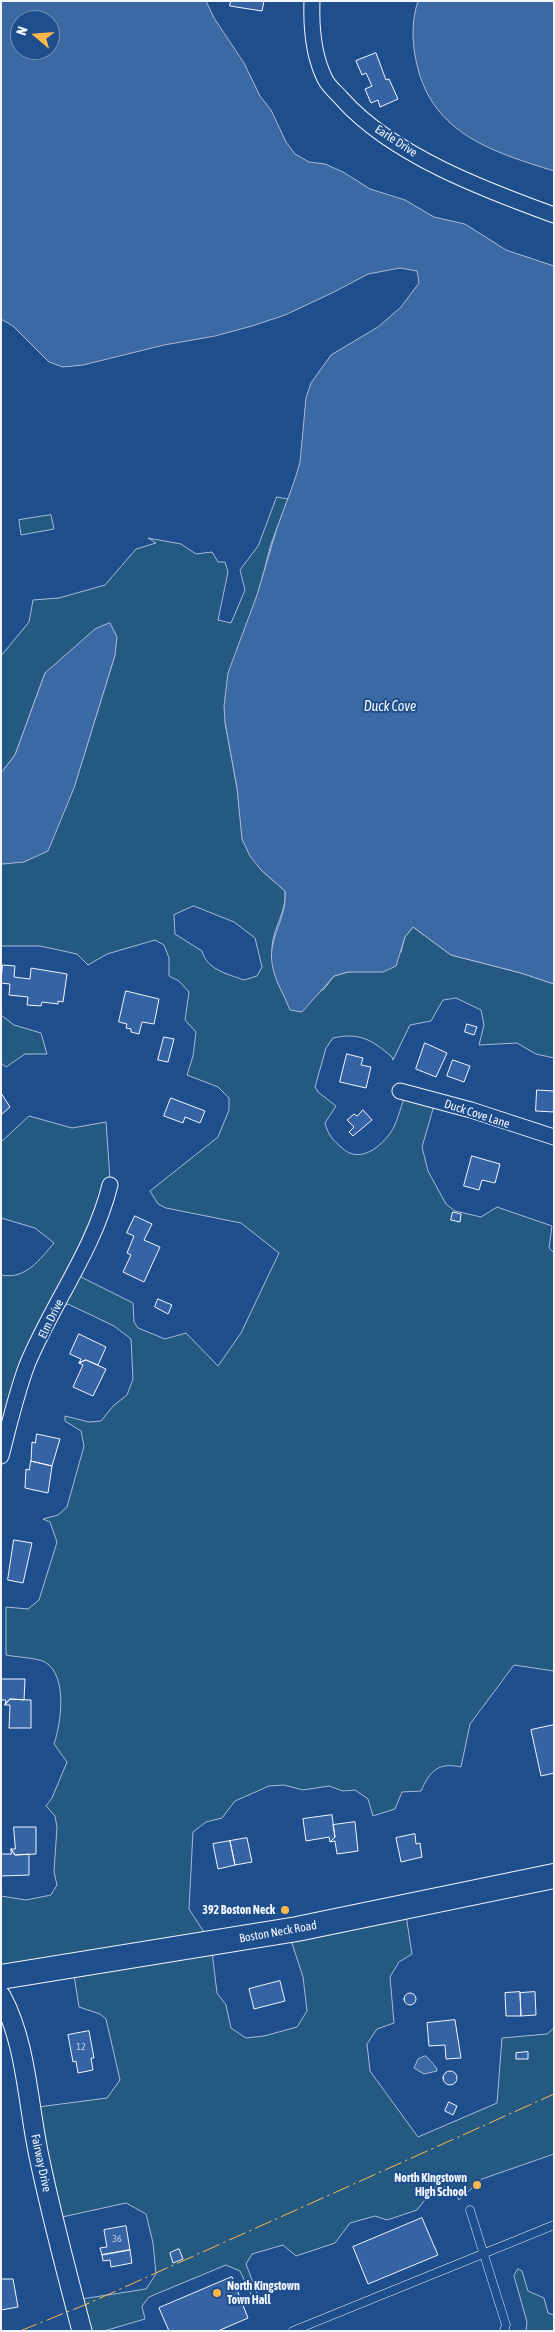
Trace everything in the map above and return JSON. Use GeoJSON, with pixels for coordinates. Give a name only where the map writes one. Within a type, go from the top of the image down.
{"type":"FeatureCollection","features":[{"type":"Feature","properties":{"kind":"main road","name":"Boston Neck Road"},"geometry":{"type":"LineString","coordinates":[[1,1977],[297,1929],[554,1876]]}},
{"type":"Feature","properties":{"kind":"street","name":"Earle Drive"},"geometry":{"type":"LineString","coordinates":[[312,1],[315,51],[326,81],[357,116],[404,147],[458,178],[554,215]]}},
{"type":"Feature","properties":{"kind":"street","name":"Duck Cove Lane"},"geometry":{"type":"LineString","coordinates":[[400,1091],[471,1110],[554,1137]]}},
{"type":"Feature","properties":{"kind":"street","name":"Elm Drive"},"geometry":{"type":"LineString","coordinates":[[1,1456],[27,1365],[104,1210],[110,1185]]}},
{"type":"Feature","properties":{"kind":"street","name":"Fairway Drive"},"geometry":{"type":"LineString","coordinates":[[1,1996],[8,2008],[17,2039],[39,2160],[82,2331]]}},
{"type":"Feature","properties":{"kind":"lane"},"geometry":{"type":"LineString","coordinates":[[470,2210],[506,2325],[504,2331]]}},
{"type":"Feature","properties":{"kind":"lane"},"geometry":{"type":"LineString","coordinates":[[293,2331],[482,2252],[554,2225]]}},
{"type":"Feature","properties":{"kind":"shaded area"},"geometry":{"type":"Polygon","coordinates":[[[277,497],[288,499],[271,544],[225,722],[237,788],[261,870],[285,891],[284,906],[273,940],[272,956],[278,979],[290,1009],[324,989],[334,976],[348,972],[366,971],[401,952],[405,937],[413,927],[451,955],[521,973],[554,984],[554,1058],[536,1054],[517,1043],[479,1045],[484,1025],[481,1010],[456,998],[443,1000],[431,1021],[410,1025],[393,1060],[385,1051],[365,1039],[351,1036],[333,1038],[326,1048],[315,1087],[318,1092],[336,1106],[325,1123],[329,1134],[342,1148],[349,1153],[355,1154],[369,1152],[381,1144],[391,1132],[404,1099],[435,1102],[422,1147],[428,1171],[446,1204],[455,1211],[481,1217],[497,1207],[552,1226],[549,1248],[554,1253],[554,1671],[514,1665],[470,1724],[461,1767],[446,1766],[436,1770],[428,1778],[421,1791],[402,1792],[395,1809],[373,1816],[368,1799],[355,1790],[343,1791],[329,1786],[303,1790],[284,1785],[269,1786],[235,1801],[222,1818],[206,1822],[193,1832],[189,1909],[211,1943],[217,1993],[226,2005],[231,2028],[246,2038],[264,2036],[297,2027],[307,2011],[303,1977],[289,1934],[405,1909],[412,1954],[399,1962],[390,1977],[394,2023],[377,2029],[367,2044],[370,2071],[418,2137],[497,2103],[502,2038],[547,2034],[554,2028],[554,2154],[482,2179],[459,2200],[451,2187],[435,2187],[417,2210],[387,2220],[375,2216],[350,2223],[335,2243],[296,2256],[283,2245],[252,2254],[246,2264],[260,2301],[256,2305],[240,2271],[226,2265],[149,2297],[142,2306],[145,2319],[104,2331],[81,2331],[75,2300],[146,2289],[156,2274],[153,2243],[146,2214],[126,2203],[62,2217],[57,2215],[38,2107],[107,2098],[120,2080],[106,2019],[100,2014],[79,2007],[73,1969],[1,1978],[1,1896],[26,1900],[51,1895],[57,1885],[54,1872],[57,1827],[55,1816],[46,1806],[52,1798],[67,1762],[54,1744],[59,1724],[61,1700],[57,1678],[45,1662],[6,1655],[6,1607],[28,1609],[39,1600],[57,1542],[50,1522],[43,1519],[58,1515],[67,1507],[84,1446],[81,1431],[65,1421],[65,1416],[89,1422],[101,1421],[113,1406],[127,1395],[133,1379],[131,1339],[114,1326],[68,1304],[64,1306],[33,1365],[1,1468],[1,1275],[10,1276],[18,1274],[32,1267],[54,1243],[35,1228],[1,1218],[1,1142],[29,1116],[72,1128],[106,1122],[111,1193],[81,1277],[133,1303],[134,1322],[138,1328],[165,1339],[186,1333],[218,1366],[241,1333],[279,1253],[241,1223],[166,1208],[158,1204],[150,1191],[218,1137],[229,1110],[229,1098],[218,1087],[187,1075],[193,1056],[196,1032],[185,1020],[189,992],[179,981],[169,976],[169,958],[164,945],[155,940],[107,954],[88,965],[77,954],[40,946],[1,946],[1,863],[3,864],[74,787],[115,655],[45,673],[15,755],[1,773],[1,656],[29,622],[33,600],[59,598],[105,585],[136,549],[156,543],[148,538],[181,544],[196,554],[212,552],[218,562],[225,562],[228,572],[218,620],[231,623],[245,590],[240,570],[258,546],[277,497]],[[194,906],[174,915],[175,934],[202,951],[208,963],[213,967],[244,980],[257,976],[262,967],[255,938],[234,922],[194,906]]]}},
{"type":"Feature","properties":{"kind":"shaded area"},"geometry":{"type":"Polygon","coordinates":[[[51,515],[54,529],[21,535],[19,520],[51,515]]]}},
{"type":"Feature","properties":{"kind":"shaded area"},"geometry":{"type":"Polygon","coordinates":[[[1,1015],[14,1025],[41,1033],[47,1054],[25,1054],[6,1067],[1,1063],[1,1015]]]}},
{"type":"Feature","properties":{"kind":"shaded area"},"geometry":{"type":"Polygon","coordinates":[[[518,2269],[522,2271],[528,2291],[544,2298],[548,2313],[554,2315],[554,2331],[526,2331],[527,2322],[514,2276],[518,2269]]]}},
{"type":"Feature","properties":{"kind":"water","name":"Duck Cove"},"geometry":{"type":"Polygon","coordinates":[[[1,1],[206,1],[214,18],[244,63],[260,96],[271,110],[286,142],[295,154],[309,162],[325,164],[343,172],[370,189],[405,200],[434,217],[465,224],[506,250],[554,266],[554,984],[521,973],[451,955],[413,927],[405,937],[396,966],[383,972],[348,972],[334,976],[302,1012],[290,1010],[272,963],[275,936],[284,909],[285,891],[261,870],[250,856],[242,839],[237,788],[225,722],[224,706],[228,673],[257,595],[277,528],[300,462],[306,398],[311,383],[331,355],[378,327],[401,307],[419,283],[417,271],[400,268],[368,274],[285,315],[252,326],[83,365],[63,367],[49,362],[13,326],[1,319],[1,1]]]}},
{"type":"Feature","properties":{"kind":"water"},"geometry":{"type":"Polygon","coordinates":[[[418,1],[554,1],[554,171],[509,156],[469,137],[451,124],[437,108],[425,89],[415,57],[413,25],[418,1]]]}},
{"type":"Feature","properties":{"kind":"water"},"geometry":{"type":"Polygon","coordinates":[[[110,623],[117,637],[115,655],[74,788],[48,851],[24,862],[3,864],[1,863],[1,773],[15,755],[45,673],[95,629],[110,623]]]}},
{"type":"Feature","properties":{"kind":"water"},"geometry":{"type":"Polygon","coordinates":[[[426,2056],[436,2067],[437,2071],[424,2074],[414,2068],[418,2059],[426,2056]]]}},
{"type":"Feature","properties":{"kind":"building"},"geometry":{"type":"Polygon","coordinates":[[[231,1],[264,1],[262,11],[230,6],[231,1]]]}},
{"type":"Feature","properties":{"kind":"building"},"geometry":{"type":"Polygon","coordinates":[[[376,53],[386,80],[389,79],[398,99],[380,107],[378,100],[371,103],[365,89],[372,86],[366,73],[362,75],[356,61],[376,53]]]}},
{"type":"Feature","properties":{"kind":"building"},"geometry":{"type":"Polygon","coordinates":[[[3,965],[15,966],[14,977],[30,979],[31,968],[67,974],[63,1002],[58,1001],[58,1004],[42,1002],[41,1006],[27,1005],[28,997],[9,995],[10,984],[1,983],[3,965]]]}},
{"type":"Feature","properties":{"kind":"building"},"geometry":{"type":"Polygon","coordinates":[[[126,991],[159,999],[154,1024],[142,1022],[139,1034],[131,1032],[131,1029],[126,1028],[127,1024],[119,1022],[126,991]]]}},
{"type":"Feature","properties":{"kind":"building"},"geometry":{"type":"Polygon","coordinates":[[[467,1024],[477,1027],[474,1035],[465,1032],[467,1024]]]}},
{"type":"Feature","properties":{"kind":"building"},"geometry":{"type":"Polygon","coordinates":[[[164,1037],[174,1039],[168,1062],[158,1060],[164,1037]]]}},
{"type":"Feature","properties":{"kind":"building"},"geometry":{"type":"Polygon","coordinates":[[[425,1043],[447,1053],[436,1077],[416,1069],[425,1043]]]}},
{"type":"Feature","properties":{"kind":"building"},"geometry":{"type":"Polygon","coordinates":[[[347,1054],[363,1058],[361,1065],[371,1067],[366,1088],[340,1082],[347,1054]]]}},
{"type":"Feature","properties":{"kind":"building"},"geometry":{"type":"Polygon","coordinates":[[[453,1060],[470,1066],[464,1082],[447,1076],[453,1060]]]}},
{"type":"Feature","properties":{"kind":"building"},"geometry":{"type":"Polygon","coordinates":[[[537,1090],[554,1091],[554,1112],[536,1111],[537,1090]]]}},
{"type":"Feature","properties":{"kind":"building"},"geometry":{"type":"Polygon","coordinates":[[[1,1093],[10,1107],[1,1115],[1,1093]]]}},
{"type":"Feature","properties":{"kind":"building"},"geometry":{"type":"Polygon","coordinates":[[[171,1098],[205,1111],[200,1123],[185,1117],[183,1123],[164,1116],[171,1098]]]}},
{"type":"Feature","properties":{"kind":"building"},"geometry":{"type":"Polygon","coordinates":[[[363,1110],[372,1120],[353,1136],[349,1132],[354,1127],[347,1120],[354,1114],[357,1116],[363,1110]]]}},
{"type":"Feature","properties":{"kind":"building"},"geometry":{"type":"Polygon","coordinates":[[[472,1156],[500,1164],[495,1183],[482,1180],[479,1190],[464,1186],[472,1156]]]}},
{"type":"Feature","properties":{"kind":"building"},"geometry":{"type":"Polygon","coordinates":[[[453,1212],[461,1214],[460,1222],[451,1220],[453,1212]]]}},
{"type":"Feature","properties":{"kind":"building"},"geometry":{"type":"Polygon","coordinates":[[[135,1216],[152,1224],[144,1240],[160,1247],[144,1282],[123,1272],[131,1255],[127,1253],[134,1236],[127,1233],[135,1216]]]}},
{"type":"Feature","properties":{"kind":"building"},"geometry":{"type":"Polygon","coordinates":[[[158,1299],[172,1305],[168,1314],[155,1307],[158,1299]]]}},
{"type":"Feature","properties":{"kind":"building"},"geometry":{"type":"Polygon","coordinates":[[[79,1334],[106,1347],[98,1365],[86,1360],[79,1363],[81,1359],[70,1354],[79,1334]]]}},
{"type":"Feature","properties":{"kind":"building"},"geometry":{"type":"Polygon","coordinates":[[[86,1360],[106,1369],[93,1396],[73,1387],[83,1365],[79,1363],[86,1360]]]}},
{"type":"Feature","properties":{"kind":"building"},"geometry":{"type":"Polygon","coordinates":[[[37,1434],[60,1439],[52,1466],[31,1461],[32,1442],[35,1443],[37,1434]]]}},
{"type":"Feature","properties":{"kind":"building"},"geometry":{"type":"Polygon","coordinates":[[[31,1461],[52,1466],[48,1493],[25,1488],[26,1469],[29,1470],[31,1461]]]}},
{"type":"Feature","properties":{"kind":"building"},"geometry":{"type":"Polygon","coordinates":[[[14,1540],[32,1543],[23,1583],[8,1580],[14,1540]]]}},
{"type":"Feature","properties":{"kind":"building"},"geometry":{"type":"Polygon","coordinates":[[[1,1679],[25,1679],[24,1700],[10,1699],[5,1705],[6,1700],[1,1700],[1,1679]]]}},
{"type":"Feature","properties":{"kind":"building"},"geometry":{"type":"Polygon","coordinates":[[[10,1699],[31,1700],[31,1728],[9,1728],[10,1705],[5,1705],[10,1699]]]}},
{"type":"Feature","properties":{"kind":"building"},"geometry":{"type":"Polygon","coordinates":[[[554,1725],[554,1773],[541,1776],[531,1730],[554,1725]]]}},
{"type":"Feature","properties":{"kind":"building"},"geometry":{"type":"Polygon","coordinates":[[[332,1815],[335,1837],[330,1842],[329,1837],[306,1841],[303,1819],[332,1815]]]}},
{"type":"Feature","properties":{"kind":"building"},"geometry":{"type":"Polygon","coordinates":[[[355,1822],[358,1851],[337,1854],[335,1841],[330,1842],[335,1837],[333,1825],[355,1822]]]}},
{"type":"Feature","properties":{"kind":"building"},"geometry":{"type":"Polygon","coordinates":[[[14,1827],[36,1827],[36,1854],[15,1855],[11,1849],[15,1849],[14,1827]]]}},
{"type":"Feature","properties":{"kind":"building"},"geometry":{"type":"Polygon","coordinates":[[[415,1834],[416,1844],[420,1843],[422,1857],[401,1862],[396,1838],[415,1834]]]}},
{"type":"Feature","properties":{"kind":"building"},"geometry":{"type":"Polygon","coordinates":[[[247,1838],[252,1862],[235,1865],[230,1841],[247,1838]]]}},
{"type":"Feature","properties":{"kind":"building"},"geometry":{"type":"Polygon","coordinates":[[[230,1841],[235,1865],[218,1869],[213,1844],[230,1841]]]}},
{"type":"Feature","properties":{"kind":"building"},"geometry":{"type":"Polygon","coordinates":[[[11,1849],[15,1855],[29,1854],[29,1875],[1,1876],[1,1854],[11,1854],[11,1849]]]}},
{"type":"Feature","properties":{"kind":"building"},"geometry":{"type":"Polygon","coordinates":[[[280,1981],[285,2001],[254,2009],[249,1989],[280,1981]]]}},
{"type":"Feature","properties":{"kind":"building"},"geometry":{"type":"Polygon","coordinates":[[[520,1992],[521,2016],[506,2016],[505,1993],[520,1992]]]}},
{"type":"Feature","properties":{"kind":"building"},"geometry":{"type":"Polygon","coordinates":[[[535,1992],[536,2015],[521,2016],[520,1993],[535,1992]]]}},
{"type":"Feature","properties":{"kind":"building"},"geometry":{"type":"Polygon","coordinates":[[[412,1993],[415,1994],[415,2004],[408,2005],[405,2004],[404,1997],[405,1994],[412,1993]]]}},
{"type":"Feature","properties":{"kind":"building"},"geometry":{"type":"Polygon","coordinates":[[[455,2020],[461,2058],[446,2059],[445,2045],[429,2046],[427,2023],[455,2020]]]}},
{"type":"Feature","properties":{"kind":"building"},"geometry":{"type":"Polygon","coordinates":[[[89,2031],[94,2058],[91,2058],[93,2070],[78,2073],[76,2061],[73,2062],[68,2035],[89,2031]]]}},
{"type":"Feature","properties":{"kind":"building"},"geometry":{"type":"Polygon","coordinates":[[[528,2052],[528,2059],[516,2059],[516,2053],[528,2052]]]}},
{"type":"Feature","properties":{"kind":"building"},"geometry":{"type":"Polygon","coordinates":[[[447,2071],[453,2071],[457,2078],[453,2085],[447,2085],[443,2081],[443,2075],[447,2071]]]}},
{"type":"Feature","properties":{"kind":"building"},"geometry":{"type":"Polygon","coordinates":[[[449,2102],[457,2106],[453,2115],[445,2111],[449,2102]]]}},
{"type":"Feature","properties":{"kind":"building"},"geometry":{"type":"Polygon","coordinates":[[[422,2218],[438,2255],[368,2284],[353,2247],[422,2218]]]}},
{"type":"Feature","properties":{"kind":"building"},"geometry":{"type":"Polygon","coordinates":[[[126,2226],[130,2250],[102,2255],[100,2248],[107,2247],[104,2230],[126,2226]]]}},
{"type":"Feature","properties":{"kind":"building"},"geometry":{"type":"Polygon","coordinates":[[[179,2249],[183,2259],[173,2263],[170,2253],[179,2249]]]}},
{"type":"Feature","properties":{"kind":"building"},"geometry":{"type":"Polygon","coordinates":[[[130,2250],[132,2263],[111,2267],[110,2260],[103,2261],[102,2255],[130,2250]]]}},
{"type":"Feature","properties":{"kind":"building","name":"North Kingstown Town Hall"},"geometry":{"type":"Polygon","coordinates":[[[232,2277],[248,2318],[218,2331],[169,2331],[159,2308],[232,2277]]]}},
{"type":"Feature","properties":{"kind":"building"},"geometry":{"type":"Polygon","coordinates":[[[1,2279],[13,2279],[18,2307],[1,2310],[1,2279]]]}},
{"type":"Feature","properties":{"kind":"power"},"geometry":{"type":"LineString","coordinates":[[20,2331],[87,2304],[554,2094]]}},
{"type":"Feature","properties":{"kind":"place","name":"392 Boston Neck"},"geometry":{"type":"Point","coordinates":[285,1910]}},
{"type":"Feature","properties":{"kind":"place","name":"North Kingstown High School"},"geometry":{"type":"Point","coordinates":[477,2185]}},
{"type":"Feature","properties":{"kind":"place","name":"North Kingstown Town Hall"},"geometry":{"type":"Point","coordinates":[217,2293]}}]}
